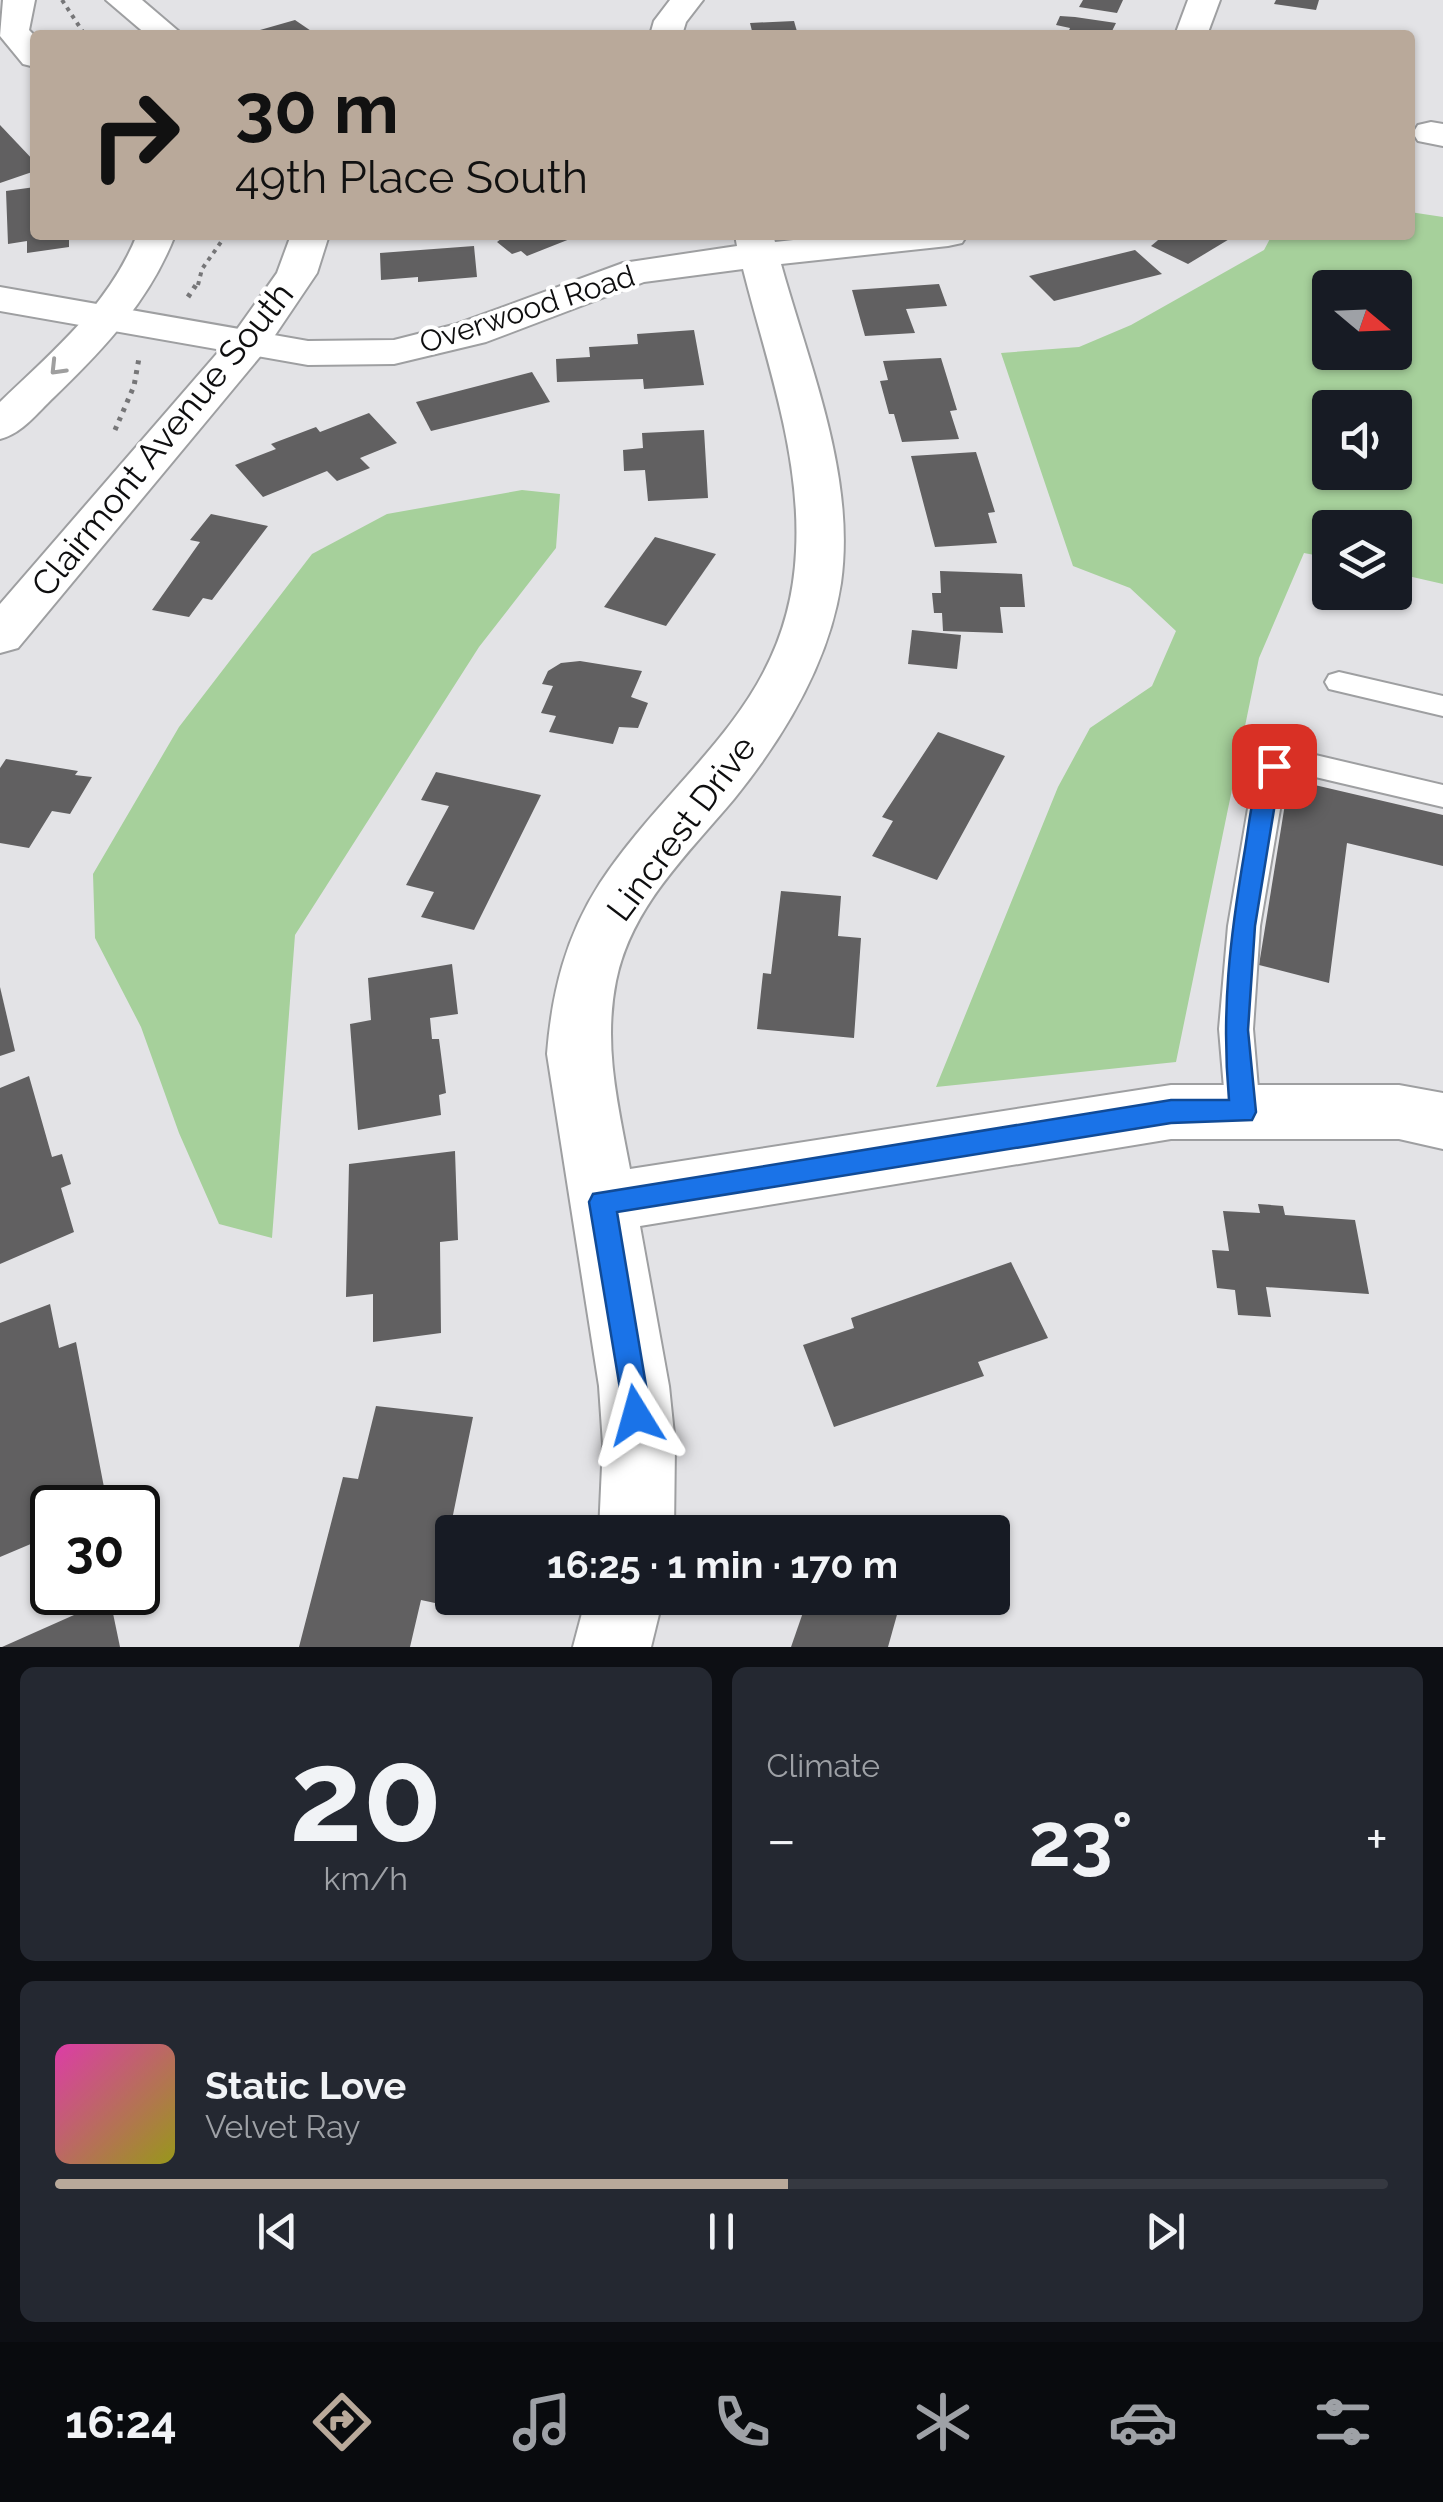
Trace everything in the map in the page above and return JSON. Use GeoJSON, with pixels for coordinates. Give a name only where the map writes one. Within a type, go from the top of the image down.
{"type":"FeatureCollection","features":[{"type":"Feature","properties":{"kind":"street"},"geometry":{"type":"LineString","coordinates":[[19,0],[13,31],[30,51]]}},
{"type":"Feature","properties":{"kind":"street"},"geometry":{"type":"LineString","coordinates":[[122,0],[161,30]]}},
{"type":"Feature","properties":{"kind":"street"},"geometry":{"type":"LineString","coordinates":[[667,30],[687,0]]}},
{"type":"Feature","properties":{"kind":"street"},"geometry":{"type":"LineString","coordinates":[[1193,30],[1204,0]]}},
{"type":"Feature","properties":{"kind":"street"},"geometry":{"type":"LineString","coordinates":[[0,426],[104,320],[137,278],[154,240]]}},
{"type":"Feature","properties":{"kind":"street","name":"Clairmont Avenue South"},"geometry":{"type":"LineString","coordinates":[[0,636],[248,344],[297,273],[308,240]]}},
{"type":"Feature","properties":{"kind":"street","name":"Overwood Road"},"geometry":{"type":"LineString","coordinates":[[0,298],[104,320],[308,353],[394,352],[471,333],[638,271],[756,245],[852,240]]}},
{"type":"Feature","properties":{"kind":"street","name":"Lincrest Drive"},"geometry":{"type":"LineString","coordinates":[[637,1515],[639,1444],[634,1386],[578,1054],[583,997],[598,943],[631,882],[718,781],[770,706],[804,633],[814,594],[820,556],[817,484],[756,245]]}},
{"type":"Feature","properties":{"kind":"street"},"geometry":{"type":"LineString","coordinates":[[602,1202],[1171,1112],[1400,1112],[1443,1121]]}},
{"type":"Feature","properties":{"kind":"street"},"geometry":{"type":"LineString","coordinates":[[612,1647],[620,1615]]}},
{"type":"Feature","properties":{"kind":"lane"},"geometry":{"type":"LineString","coordinates":[[1339,682],[1443,706]]}},
{"type":"Feature","properties":{"kind":"lane"},"geometry":{"type":"LineString","coordinates":[[1243,1112],[1236,1030],[1244,926],[1267,785],[1274,766],[1294,760],[1443,796]]}},
{"type":"Feature","properties":{"kind":"path"},"geometry":{"type":"LineString","coordinates":[[62,0],[82,30]]}},
{"type":"Feature","properties":{"kind":"path"},"geometry":{"type":"LineString","coordinates":[[112,435],[139,372],[139,340],[197,288],[202,268],[222,240]]}},
{"type":"Feature","properties":{"kind":"green space"},"geometry":{"type":"Polygon","coordinates":[[[1415,213],[1443,217],[1443,584],[1412,577],[1412,510],[1312,510],[1312,555],[1304,553],[1259,658],[1176,1062],[936,1087],[1058,787],[1090,728],[1152,686],[1176,631],[1130,588],[1073,566],[1001,353],[1079,347],[1131,325],[1264,250],[1269,240],[1415,240],[1415,213]]]}},
{"type":"Feature","properties":{"kind":"green space"},"geometry":{"type":"Polygon","coordinates":[[[522,490],[560,494],[556,548],[479,647],[295,935],[272,1238],[219,1224],[179,1133],[141,1027],[95,938],[93,874],[179,727],[312,554],[387,514],[522,490]]]}},
{"type":"Feature","properties":{"kind":"building"},"geometry":{"type":"Polygon","coordinates":[[[1083,0],[1123,0],[1117,13],[1079,7],[1083,0]]]}},
{"type":"Feature","properties":{"kind":"building"},"geometry":{"type":"Polygon","coordinates":[[[1276,0],[1319,0],[1316,10],[1274,4],[1276,0]]]}},
{"type":"Feature","properties":{"kind":"building"},"geometry":{"type":"Polygon","coordinates":[[[1060,16],[1116,23],[1112,30],[1069,30],[1056,25],[1060,16]]]}},
{"type":"Feature","properties":{"kind":"building"},"geometry":{"type":"Polygon","coordinates":[[[295,20],[310,30],[260,30],[295,20]]]}},
{"type":"Feature","properties":{"kind":"building"},"geometry":{"type":"Polygon","coordinates":[[[794,21],[797,30],[752,30],[750,23],[794,21]]]}},
{"type":"Feature","properties":{"kind":"building"},"geometry":{"type":"Polygon","coordinates":[[[0,125],[30,157],[30,173],[0,183],[0,125]]]}},
{"type":"Feature","properties":{"kind":"building"},"geometry":{"type":"Polygon","coordinates":[[[30,188],[30,240],[69,240],[69,247],[27,253],[27,241],[8,244],[6,191],[30,188]]]}},
{"type":"Feature","properties":{"kind":"building"},"geometry":{"type":"Polygon","coordinates":[[[567,240],[527,256],[521,251],[512,254],[497,242],[567,240]]]}},
{"type":"Feature","properties":{"kind":"building"},"geometry":{"type":"Polygon","coordinates":[[[1158,240],[1228,240],[1188,264],[1151,246],[1158,240]]]}},
{"type":"Feature","properties":{"kind":"building"},"geometry":{"type":"Polygon","coordinates":[[[474,246],[477,277],[418,282],[418,277],[381,280],[380,253],[474,246]]]}},
{"type":"Feature","properties":{"kind":"building"},"geometry":{"type":"Polygon","coordinates":[[[1135,250],[1162,274],[1054,301],[1029,276],[1135,250]]]}},
{"type":"Feature","properties":{"kind":"building"},"geometry":{"type":"Polygon","coordinates":[[[939,284],[947,306],[906,309],[915,333],[865,336],[852,290],[939,284]]]}},
{"type":"Feature","properties":{"kind":"building"},"geometry":{"type":"Polygon","coordinates":[[[694,330],[704,385],[644,389],[643,379],[557,382],[556,359],[590,357],[589,347],[638,344],[637,334],[694,330]]]}},
{"type":"Feature","properties":{"kind":"building"},"geometry":{"type":"Polygon","coordinates":[[[941,358],[957,410],[950,411],[959,439],[902,442],[880,381],[888,380],[883,361],[941,358]]]}},
{"type":"Feature","properties":{"kind":"building"},"geometry":{"type":"Polygon","coordinates":[[[532,372],[550,402],[431,431],[416,402],[532,372]]]}},
{"type":"Feature","properties":{"kind":"building"},"geometry":{"type":"Polygon","coordinates":[[[369,413],[397,443],[360,458],[370,468],[337,481],[327,471],[263,497],[235,465],[276,449],[271,444],[316,427],[320,432],[369,413]]]}},
{"type":"Feature","properties":{"kind":"building"},"geometry":{"type":"Polygon","coordinates":[[[704,430],[708,498],[648,501],[645,470],[624,471],[623,450],[643,448],[642,433],[704,430]]]}},
{"type":"Feature","properties":{"kind":"building"},"geometry":{"type":"Polygon","coordinates":[[[976,452],[995,512],[988,513],[997,543],[935,547],[911,456],[976,452]]]}},
{"type":"Feature","properties":{"kind":"building"},"geometry":{"type":"Polygon","coordinates":[[[211,514],[268,526],[212,600],[203,598],[189,617],[152,610],[200,542],[190,540],[211,514]]]}},
{"type":"Feature","properties":{"kind":"building"},"geometry":{"type":"Polygon","coordinates":[[[655,537],[716,554],[666,626],[604,607],[655,537]]]}},
{"type":"Feature","properties":{"kind":"building"},"geometry":{"type":"Polygon","coordinates":[[[940,571],[1022,574],[1025,607],[1000,607],[1003,633],[943,631],[942,613],[934,613],[932,593],[941,593],[940,571]]]}},
{"type":"Feature","properties":{"kind":"building"},"geometry":{"type":"Polygon","coordinates":[[[912,630],[961,635],[957,669],[908,664],[912,630]]]}},
{"type":"Feature","properties":{"kind":"building"},"geometry":{"type":"Polygon","coordinates":[[[580,661],[642,671],[631,697],[648,703],[638,728],[619,727],[613,744],[549,732],[556,716],[541,713],[553,686],[542,684],[548,671],[561,663],[580,661]]]}},
{"type":"Feature","properties":{"kind":"building"},"geometry":{"type":"Polygon","coordinates":[[[938,732],[1005,756],[937,880],[872,856],[893,821],[882,817],[938,732]]]}},
{"type":"Feature","properties":{"kind":"building"},"geometry":{"type":"Polygon","coordinates":[[[6,759],[78,771],[75,775],[92,777],[70,814],[52,811],[29,848],[0,843],[0,768],[6,759]]]}},
{"type":"Feature","properties":{"kind":"building"},"geometry":{"type":"Polygon","coordinates":[[[436,772],[541,795],[474,930],[421,917],[434,892],[406,885],[449,806],[421,800],[436,772]]]}},
{"type":"Feature","properties":{"kind":"building"},"geometry":{"type":"Polygon","coordinates":[[[1289,779],[1443,815],[1443,866],[1347,843],[1329,983],[1259,965],[1289,779]]]}},
{"type":"Feature","properties":{"kind":"building"},"geometry":{"type":"Polygon","coordinates":[[[781,891],[841,896],[838,936],[861,938],[854,1038],[757,1029],[763,973],[771,974],[781,891]]]}},
{"type":"Feature","properties":{"kind":"building"},"geometry":{"type":"Polygon","coordinates":[[[452,964],[458,1014],[430,1018],[432,1039],[439,1039],[446,1093],[439,1095],[441,1115],[358,1130],[350,1024],[371,1020],[368,978],[452,964]]]}},
{"type":"Feature","properties":{"kind":"building"},"geometry":{"type":"Polygon","coordinates":[[[0,987],[15,1051],[0,1056],[0,987]]]}},
{"type":"Feature","properties":{"kind":"building"},"geometry":{"type":"Polygon","coordinates":[[[29,1076],[52,1157],[62,1154],[71,1184],[61,1188],[74,1232],[0,1264],[0,1088],[29,1076]]]}},
{"type":"Feature","properties":{"kind":"building"},"geometry":{"type":"Polygon","coordinates":[[[455,1151],[458,1240],[440,1242],[441,1333],[373,1342],[373,1294],[346,1297],[349,1164],[455,1151]]]}},
{"type":"Feature","properties":{"kind":"building"},"geometry":{"type":"Polygon","coordinates":[[[1258,1204],[1283,1206],[1285,1215],[1355,1220],[1369,1294],[1266,1287],[1271,1317],[1238,1315],[1235,1290],[1217,1288],[1212,1250],[1229,1251],[1223,1211],[1260,1213],[1258,1204]]]}},
{"type":"Feature","properties":{"kind":"building"},"geometry":{"type":"Polygon","coordinates":[[[1011,1262],[1048,1338],[978,1362],[984,1376],[834,1427],[803,1345],[854,1328],[851,1318],[1011,1262]]]}},
{"type":"Feature","properties":{"kind":"building"},"geometry":{"type":"Polygon","coordinates":[[[50,1304],[59,1348],[76,1342],[104,1485],[30,1485],[30,1544],[0,1557],[0,1323],[50,1304]]]}},
{"type":"Feature","properties":{"kind":"building"},"geometry":{"type":"Polygon","coordinates":[[[376,1406],[473,1417],[453,1515],[435,1515],[435,1603],[421,1600],[410,1647],[299,1647],[343,1477],[358,1479],[376,1406]]]}},
{"type":"Feature","properties":{"kind":"building"},"geometry":{"type":"Polygon","coordinates":[[[74,1615],[113,1615],[120,1647],[2,1647],[74,1615]]]}},
{"type":"Feature","properties":{"kind":"building"},"geometry":{"type":"Polygon","coordinates":[[[802,1615],[897,1615],[888,1647],[791,1647],[802,1615]]]}},
{"type":"Feature","properties":{"kind":"route"},"geometry":{"type":"LineString","coordinates":[[636,1415],[602,1202],[1171,1112],[1243,1112],[1236,1030],[1244,926],[1267,785],[1274,766]]}}]}
